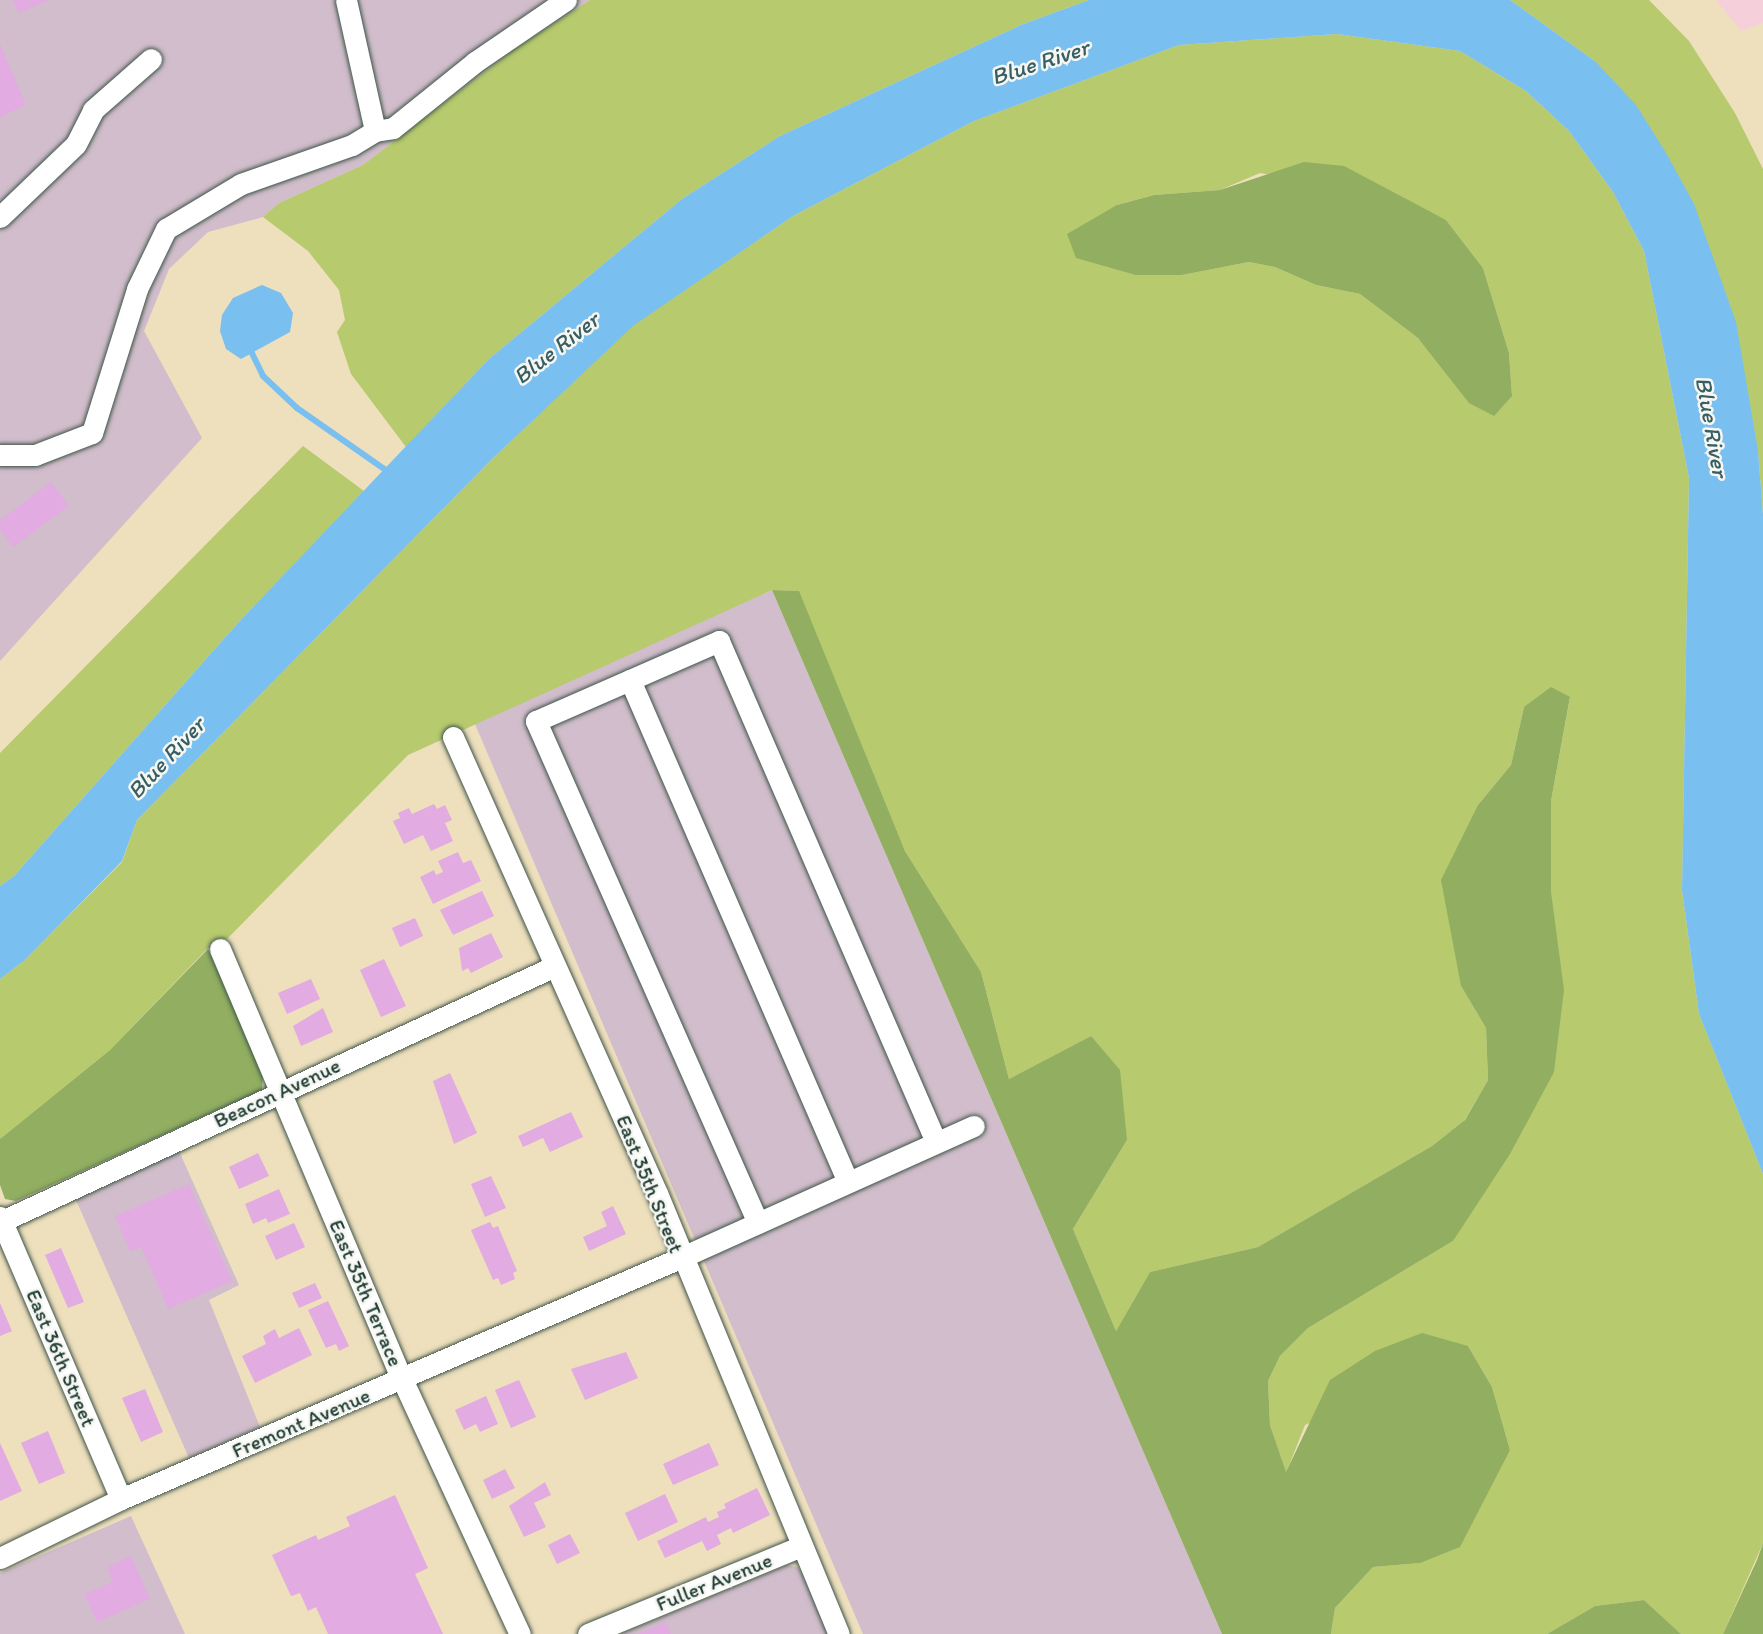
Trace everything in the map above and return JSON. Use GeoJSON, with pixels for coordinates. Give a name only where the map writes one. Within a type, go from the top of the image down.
{"type":"FeatureCollection","features":[{"type":"Feature","properties":{"kind":"street"},"geometry":{"type":"LineString","coordinates":[[346,0],[375,131]]}},
{"type":"Feature","properties":{"kind":"street"},"geometry":{"type":"LineString","coordinates":[[0,455],[35,454],[92,433],[137,289],[166,229],[241,184],[352,145],[375,131],[393,128],[475,62],[566,0]]}},
{"type":"Feature","properties":{"kind":"street"},"geometry":{"type":"LineString","coordinates":[[0,217],[76,144],[99,103],[151,59]]}},
{"type":"Feature","properties":{"kind":"street"},"geometry":{"type":"LineString","coordinates":[[758,1223],[536,721],[719,641],[936,1142]]}},
{"type":"Feature","properties":{"kind":"street"},"geometry":{"type":"LineString","coordinates":[[630,680],[848,1182]]}},
{"type":"Feature","properties":{"kind":"street","name":"East 35th Street"},"geometry":{"type":"LineString","coordinates":[[453,737],[657,1193],[681,1258],[839,1634]]}},
{"type":"Feature","properties":{"kind":"street","name":"East 35th Terrace"},"geometry":{"type":"LineString","coordinates":[[220,949],[402,1379],[520,1634]]}},
{"type":"Feature","properties":{"kind":"street","name":"Beacon Avenue"},"geometry":{"type":"LineString","coordinates":[[1,1220],[555,966]]}},
{"type":"Feature","properties":{"kind":"street","name":"Fremont Avenue"},"geometry":{"type":"LineString","coordinates":[[0,1558],[121,1499],[681,1258],[974,1126]]}},
{"type":"Feature","properties":{"kind":"street","name":"East 36th Street"},"geometry":{"type":"LineString","coordinates":[[1,1220],[121,1499]]}},
{"type":"Feature","properties":{"kind":"street","name":"Fuller Avenue"},"geometry":{"type":"LineString","coordinates":[[588,1634],[801,1546]]}},
{"type":"Feature","properties":{"kind":"shaded area"},"geometry":{"type":"Polygon","coordinates":[[[0,0],[590,0],[513,50],[363,165],[279,203],[263,217],[208,232],[169,269],[144,331],[202,438],[0,661],[0,0]]]}},
{"type":"Feature","properties":{"kind":"shaded area"},"geometry":{"type":"Polygon","coordinates":[[[1716,0],[1763,0],[1763,23],[1741,31],[1716,0]]]}},
{"type":"Feature","properties":{"kind":"shaded area"},"geometry":{"type":"Polygon","coordinates":[[[772,590],[1222,1634],[863,1634],[475,724],[772,590]]]}},
{"type":"Feature","properties":{"kind":"shaded area"},"geometry":{"type":"Polygon","coordinates":[[[179,1151],[239,1285],[209,1300],[260,1427],[189,1458],[76,1200],[179,1151]]]}},
{"type":"Feature","properties":{"kind":"shaded area"},"geometry":{"type":"Polygon","coordinates":[[[131,1516],[185,1634],[0,1634],[0,1573],[131,1516]]]}},
{"type":"Feature","properties":{"kind":"shaded area"},"geometry":{"type":"Polygon","coordinates":[[[787,1565],[797,1567],[805,1576],[829,1634],[621,1634],[787,1565]]]}},
{"type":"Feature","properties":{"kind":"green space"},"geometry":{"type":"Polygon","coordinates":[[[590,0],[1089,0],[1021,25],[780,136],[682,199],[489,359],[406,447],[351,374],[337,332],[345,320],[339,290],[308,251],[263,217],[279,203],[363,165],[513,50],[590,0]]]}},
{"type":"Feature","properties":{"kind":"green space"},"geometry":{"type":"Polygon","coordinates":[[[1510,0],[1649,0],[1689,41],[1735,113],[1763,169],[1763,514],[1758,451],[1596,62],[1510,0]]]}},
{"type":"Feature","properties":{"kind":"green space"},"geometry":{"type":"Polygon","coordinates":[[[1337,34],[1460,51],[1526,91],[1569,131],[1613,192],[1644,251],[1689,478],[1682,890],[1699,1014],[1763,1174],[1763,1543],[1723,1634],[1681,1634],[1644,1600],[1595,1606],[1547,1634],[1331,1634],[1335,1608],[1373,1567],[1420,1563],[1510,1450],[1492,1387],[1468,1346],[1305,1425],[1286,1473],[1270,1425],[1268,1381],[1280,1356],[1308,1328],[1453,1241],[1551,892],[1551,801],[1570,698],[1524,707],[1511,765],[1478,805],[1461,986],[1486,1028],[1488,1080],[1464,1121],[1432,1146],[1258,1247],[1150,1272],[1116,1331],[1073,1229],[1127,1140],[1091,1036],[1009,1079],[981,972],[905,851],[798,591],[772,590],[408,755],[228,938],[207,949],[110,1050],[0,1139],[0,979],[25,960],[122,862],[137,820],[492,459],[632,326],[793,216],[974,121],[1179,45],[1337,34]],[[1260,173],[1220,190],[1154,195],[1117,205],[1182,275],[1249,262],[1275,267],[1316,285],[1360,294],[1418,338],[1442,364],[1512,396],[1509,353],[1483,268],[1446,220],[1398,197],[1260,173]]]}},
{"type":"Feature","properties":{"kind":"green space"},"geometry":{"type":"Polygon","coordinates":[[[1304,162],[1344,166],[1446,220],[1483,268],[1509,353],[1512,396],[1494,416],[1469,403],[1418,338],[1360,294],[1316,285],[1275,267],[1249,262],[1182,275],[1136,275],[1076,258],[1067,234],[1117,205],[1154,195],[1220,190],[1304,162]]]}},
{"type":"Feature","properties":{"kind":"green space"},"geometry":{"type":"Polygon","coordinates":[[[303,446],[364,491],[237,624],[14,876],[0,886],[0,753],[303,446]]]}},
{"type":"Feature","properties":{"kind":"green space"},"geometry":{"type":"Polygon","coordinates":[[[772,590],[799,591],[905,851],[981,972],[1009,1079],[1091,1036],[1120,1070],[1127,1140],[1073,1229],[1116,1331],[1150,1272],[1258,1247],[1432,1146],[1465,1120],[1488,1080],[1486,1028],[1461,986],[1441,880],[1478,805],[1511,765],[1524,707],[1551,687],[1570,697],[1551,801],[1551,892],[1564,990],[1554,1072],[1510,1154],[1453,1241],[1308,1328],[1280,1356],[1268,1381],[1270,1425],[1286,1472],[1330,1380],[1375,1351],[1422,1333],[1468,1346],[1492,1387],[1510,1450],[1460,1547],[1420,1563],[1373,1567],[1335,1608],[1331,1634],[1222,1634],[772,590]]]}},
{"type":"Feature","properties":{"kind":"green space"},"geometry":{"type":"Polygon","coordinates":[[[208,949],[263,1076],[262,1090],[16,1201],[5,1199],[0,1185],[0,1139],[110,1050],[208,949]]]}},
{"type":"Feature","properties":{"kind":"green space"},"geometry":{"type":"Polygon","coordinates":[[[1763,1543],[1763,1634],[1723,1634],[1757,1560],[1763,1543]]]}},
{"type":"Feature","properties":{"kind":"green space"},"geometry":{"type":"Polygon","coordinates":[[[1644,1600],[1681,1634],[1547,1634],[1595,1606],[1644,1600]]]}},
{"type":"Feature","properties":{"kind":"water","name":"Blue River"},"geometry":{"type":"Polygon","coordinates":[[[1089,0],[1510,0],[1596,62],[1636,105],[1666,153],[1694,204],[1736,322],[1758,451],[1763,514],[1763,1174],[1699,1014],[1682,890],[1689,478],[1644,251],[1613,192],[1569,131],[1526,91],[1460,51],[1337,34],[1179,45],[974,121],[793,216],[633,326],[492,459],[137,820],[122,861],[25,960],[0,979],[0,886],[14,876],[237,624],[489,359],[682,199],[780,136],[1021,25],[1089,0]]]}},
{"type":"Feature","properties":{"kind":"water"},"geometry":{"type":"Polygon","coordinates":[[[262,285],[281,293],[293,313],[290,332],[241,359],[226,349],[220,331],[222,315],[233,298],[262,285]]]}},
{"type":"Feature","properties":{"kind":"building"},"geometry":{"type":"Polygon","coordinates":[[[13,0],[49,0],[19,13],[13,0]]]}},
{"type":"Feature","properties":{"kind":"building"},"geometry":{"type":"Polygon","coordinates":[[[0,44],[26,105],[0,117],[0,44]]]}},
{"type":"Feature","properties":{"kind":"building"},"geometry":{"type":"Polygon","coordinates":[[[51,482],[69,506],[13,547],[0,529],[0,520],[51,482]]]}},
{"type":"Feature","properties":{"kind":"building"},"geometry":{"type":"Polygon","coordinates":[[[434,804],[437,809],[445,805],[452,820],[445,823],[453,841],[431,851],[423,835],[404,844],[393,821],[400,818],[398,813],[409,808],[412,814],[434,804]]]}},
{"type":"Feature","properties":{"kind":"building"},"geometry":{"type":"Polygon","coordinates":[[[458,852],[463,863],[471,860],[481,881],[433,904],[420,877],[434,870],[436,875],[443,872],[438,861],[458,852]]]}},
{"type":"Feature","properties":{"kind":"building"},"geometry":{"type":"Polygon","coordinates":[[[482,891],[494,916],[453,935],[440,910],[482,891]]]}},
{"type":"Feature","properties":{"kind":"building"},"geometry":{"type":"Polygon","coordinates":[[[415,918],[423,936],[400,947],[392,928],[415,918]]]}},
{"type":"Feature","properties":{"kind":"building"},"geometry":{"type":"Polygon","coordinates":[[[491,933],[503,957],[471,973],[468,968],[462,971],[459,948],[491,933]]]}},
{"type":"Feature","properties":{"kind":"building"},"geometry":{"type":"Polygon","coordinates":[[[384,959],[406,1006],[381,1017],[360,970],[384,959]]]}},
{"type":"Feature","properties":{"kind":"building"},"geometry":{"type":"Polygon","coordinates":[[[311,979],[320,999],[287,1014],[278,993],[311,979]]]}},
{"type":"Feature","properties":{"kind":"building"},"geometry":{"type":"Polygon","coordinates":[[[323,1008],[333,1032],[301,1046],[293,1026],[323,1008]]]}},
{"type":"Feature","properties":{"kind":"building"},"geometry":{"type":"Polygon","coordinates":[[[450,1073],[477,1133],[454,1144],[433,1081],[450,1073]]]}},
{"type":"Feature","properties":{"kind":"building"},"geometry":{"type":"Polygon","coordinates":[[[571,1112],[583,1137],[550,1152],[543,1138],[523,1147],[518,1136],[571,1112]]]}},
{"type":"Feature","properties":{"kind":"building"},"geometry":{"type":"Polygon","coordinates":[[[258,1153],[269,1176],[239,1189],[229,1167],[258,1153]]]}},
{"type":"Feature","properties":{"kind":"building"},"geometry":{"type":"Polygon","coordinates":[[[491,1176],[506,1208],[485,1217],[471,1184],[491,1176]]]}},
{"type":"Feature","properties":{"kind":"building"},"geometry":{"type":"Polygon","coordinates":[[[189,1184],[232,1281],[168,1309],[141,1247],[130,1252],[115,1216],[189,1184]]]}},
{"type":"Feature","properties":{"kind":"building"},"geometry":{"type":"Polygon","coordinates":[[[279,1189],[290,1214],[268,1223],[266,1218],[253,1224],[245,1204],[279,1189]]]}},
{"type":"Feature","properties":{"kind":"building"},"geometry":{"type":"Polygon","coordinates":[[[613,1206],[626,1234],[589,1251],[583,1237],[607,1226],[601,1212],[613,1206]]]}},
{"type":"Feature","properties":{"kind":"building"},"geometry":{"type":"Polygon","coordinates":[[[490,1222],[493,1228],[498,1226],[517,1271],[513,1273],[515,1279],[501,1285],[498,1278],[493,1280],[471,1230],[490,1222]]]}},
{"type":"Feature","properties":{"kind":"building"},"geometry":{"type":"Polygon","coordinates":[[[294,1223],[305,1247],[276,1260],[265,1236],[294,1223]]]}},
{"type":"Feature","properties":{"kind":"building"},"geometry":{"type":"Polygon","coordinates":[[[61,1248],[84,1302],[68,1308],[45,1255],[61,1248]]]}},
{"type":"Feature","properties":{"kind":"building"},"geometry":{"type":"Polygon","coordinates":[[[315,1283],[322,1298],[299,1308],[292,1293],[315,1283]]]}},
{"type":"Feature","properties":{"kind":"building"},"geometry":{"type":"Polygon","coordinates":[[[328,1301],[349,1346],[339,1351],[336,1344],[326,1348],[308,1310],[328,1301]]]}},
{"type":"Feature","properties":{"kind":"building"},"geometry":{"type":"Polygon","coordinates":[[[0,1303],[12,1331],[0,1336],[0,1303]]]}},
{"type":"Feature","properties":{"kind":"building"},"geometry":{"type":"Polygon","coordinates":[[[299,1328],[312,1355],[255,1383],[242,1356],[266,1344],[263,1336],[275,1329],[279,1338],[299,1328]]]}},
{"type":"Feature","properties":{"kind":"building"},"geometry":{"type":"Polygon","coordinates":[[[626,1352],[638,1378],[585,1400],[571,1369],[626,1352]]]}},
{"type":"Feature","properties":{"kind":"building"},"geometry":{"type":"Polygon","coordinates":[[[519,1380],[536,1417],[511,1428],[495,1390],[519,1380]]]}},
{"type":"Feature","properties":{"kind":"building"},"geometry":{"type":"Polygon","coordinates":[[[145,1389],[163,1432],[141,1442],[122,1398],[145,1389]]]}},
{"type":"Feature","properties":{"kind":"building"},"geometry":{"type":"Polygon","coordinates":[[[486,1396],[498,1424],[480,1432],[476,1424],[464,1430],[455,1410],[486,1396]]]}},
{"type":"Feature","properties":{"kind":"building"},"geometry":{"type":"Polygon","coordinates":[[[48,1431],[65,1473],[39,1484],[21,1443],[48,1431]]]}},
{"type":"Feature","properties":{"kind":"building"},"geometry":{"type":"Polygon","coordinates":[[[0,1443],[22,1491],[0,1501],[0,1443]]]}},
{"type":"Feature","properties":{"kind":"building"},"geometry":{"type":"Polygon","coordinates":[[[709,1443],[719,1465],[673,1485],[663,1464],[709,1443]]]}},
{"type":"Feature","properties":{"kind":"building"},"geometry":{"type":"Polygon","coordinates":[[[505,1469],[515,1488],[492,1499],[483,1480],[505,1469]]]}},
{"type":"Feature","properties":{"kind":"building"},"geometry":{"type":"Polygon","coordinates":[[[545,1482],[551,1495],[534,1503],[546,1527],[524,1537],[509,1506],[545,1482]]]}},
{"type":"Feature","properties":{"kind":"building"},"geometry":{"type":"Polygon","coordinates":[[[757,1488],[770,1515],[733,1533],[731,1528],[717,1535],[721,1544],[707,1551],[702,1541],[665,1558],[657,1541],[706,1517],[708,1522],[719,1517],[717,1512],[726,1508],[724,1504],[757,1488]]]}},
{"type":"Feature","properties":{"kind":"building"},"geometry":{"type":"Polygon","coordinates":[[[665,1494],[678,1522],[638,1541],[625,1513],[665,1494]]]}},
{"type":"Feature","properties":{"kind":"building"},"geometry":{"type":"Polygon","coordinates":[[[395,1495],[428,1568],[415,1574],[443,1634],[328,1634],[316,1607],[308,1611],[300,1593],[291,1596],[272,1555],[316,1535],[318,1540],[350,1526],[346,1517],[395,1495]]]}},
{"type":"Feature","properties":{"kind":"building"},"geometry":{"type":"Polygon","coordinates":[[[570,1534],[580,1553],[557,1564],[548,1545],[570,1534]]]}},
{"type":"Feature","properties":{"kind":"building"},"geometry":{"type":"Polygon","coordinates":[[[131,1556],[150,1599],[97,1622],[84,1594],[113,1582],[107,1567],[131,1556]]]}},
{"type":"Feature","properties":{"kind":"building"},"geometry":{"type":"Polygon","coordinates":[[[666,1622],[671,1634],[638,1634],[666,1622]]]}},
{"type":"Feature","properties":{"kind":"waterway"},"geometry":{"type":"LineString","coordinates":[[249,347],[263,376],[297,408],[390,473]]}}]}
